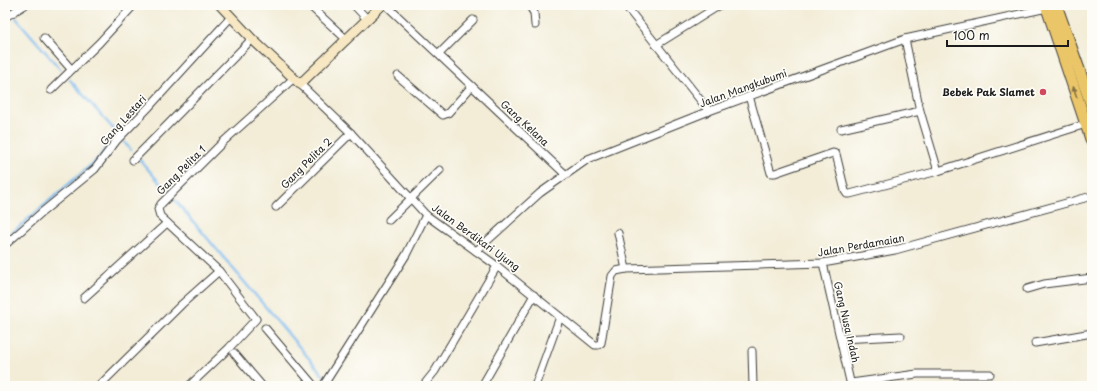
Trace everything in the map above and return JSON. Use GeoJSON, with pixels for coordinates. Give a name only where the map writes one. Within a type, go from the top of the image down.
{"type":"FeatureCollection","features":[{"type":"Feature","properties":{"kind":"main road"},"geometry":{"type":"LineString","coordinates":[[1050,6],[1091,101]]}},
{"type":"Feature","properties":{"kind":"main road"},"geometry":{"type":"LineString","coordinates":[[1050,6],[1092,142]]}},
{"type":"Feature","properties":{"kind":"street"},"geometry":{"type":"LineString","coordinates":[[7,16],[25,5]]}},
{"type":"Feature","properties":{"kind":"street"},"geometry":{"type":"LineString","coordinates":[[51,90],[99,43],[134,5]]}},
{"type":"Feature","properties":{"kind":"street","name":"Jalan Berdikari Ujung"},"geometry":{"type":"LineString","coordinates":[[220,5],[252,39],[350,133],[426,215],[497,266],[594,345],[600,345],[612,276],[616,271],[626,269]]}},
{"type":"Feature","properties":{"kind":"street"},"geometry":{"type":"LineString","coordinates":[[309,5],[347,40]]}},
{"type":"Feature","properties":{"kind":"street"},"geometry":{"type":"LineString","coordinates":[[354,5],[368,19]]}},
{"type":"Feature","properties":{"kind":"street"},"geometry":{"type":"LineString","coordinates":[[297,81],[347,40],[382,5]]}},
{"type":"Feature","properties":{"kind":"street","name":"Gang Kelana"},"geometry":{"type":"LineString","coordinates":[[386,5],[565,174]]}},
{"type":"Feature","properties":{"kind":"street"},"geometry":{"type":"LineString","coordinates":[[529,5],[534,13],[535,25]]}},
{"type":"Feature","properties":{"kind":"street"},"geometry":{"type":"LineString","coordinates":[[625,5],[710,111]]}},
{"type":"Feature","properties":{"kind":"street"},"geometry":{"type":"LineString","coordinates":[[656,45],[720,5]]}},
{"type":"Feature","properties":{"kind":"street","name":"Jalan Mangkubumi"},"geometry":{"type":"LineString","coordinates":[[476,251],[540,193],[588,159],[749,96],[904,39],[1050,6]]}},
{"type":"Feature","properties":{"kind":"street","name":"Gang Lestari"},"geometry":{"type":"LineString","coordinates":[[5,245],[41,213],[95,169],[117,140],[231,17]]}},
{"type":"Feature","properties":{"kind":"street"},"geometry":{"type":"LineString","coordinates":[[439,54],[473,20]]}},
{"type":"Feature","properties":{"kind":"street"},"geometry":{"type":"LineString","coordinates":[[44,38],[71,69]]}},
{"type":"Feature","properties":{"kind":"street"},"geometry":{"type":"LineString","coordinates":[[133,160],[252,39]]}},
{"type":"Feature","properties":{"kind":"street"},"geometry":{"type":"LineString","coordinates":[[904,39],[920,111],[938,171]]}},
{"type":"Feature","properties":{"kind":"street"},"geometry":{"type":"LineString","coordinates":[[398,76],[444,115],[448,113],[472,86]]}},
{"type":"Feature","properties":{"kind":"street","name":"Gang Pelita 1"},"geometry":{"type":"LineString","coordinates":[[189,386],[229,348],[256,319],[219,271],[167,223],[158,213],[158,209],[161,204],[224,141],[297,81]]}},
{"type":"Feature","properties":{"kind":"street"},"geometry":{"type":"LineString","coordinates":[[749,96],[772,174],[833,153],[836,154],[847,194],[938,171],[1086,124]]}},
{"type":"Feature","properties":{"kind":"street"},"geometry":{"type":"LineString","coordinates":[[841,129],[920,111]]}},
{"type":"Feature","properties":{"kind":"street","name":"Gang Pelita 2"},"geometry":{"type":"LineString","coordinates":[[276,207],[350,133]]}},
{"type":"Feature","properties":{"kind":"street"},"geometry":{"type":"LineString","coordinates":[[389,220],[440,170]]}},
{"type":"Feature","properties":{"kind":"street","name":"Jalan Perdamaian"},"geometry":{"type":"LineString","coordinates":[[626,269],[823,263],[895,250],[1092,196]]}},
{"type":"Feature","properties":{"kind":"street"},"geometry":{"type":"LineString","coordinates":[[323,386],[406,255],[426,215]]}},
{"type":"Feature","properties":{"kind":"street"},"geometry":{"type":"LineString","coordinates":[[84,298],[167,223]]}},
{"type":"Feature","properties":{"kind":"street"},"geometry":{"type":"LineString","coordinates":[[618,233],[626,269]]}},
{"type":"Feature","properties":{"kind":"street","name":"Gang Nusa Indah"},"geometry":{"type":"LineString","coordinates":[[823,263],[851,385]]}},
{"type":"Feature","properties":{"kind":"street"},"geometry":{"type":"LineString","coordinates":[[423,386],[435,371],[497,266]]}},
{"type":"Feature","properties":{"kind":"street"},"geometry":{"type":"LineString","coordinates":[[99,386],[182,304],[219,271]]}},
{"type":"Feature","properties":{"kind":"street"},"geometry":{"type":"LineString","coordinates":[[1027,289],[1044,284],[1092,278]]}},
{"type":"Feature","properties":{"kind":"street"},"geometry":{"type":"LineString","coordinates":[[482,386],[534,295]]}},
{"type":"Feature","properties":{"kind":"street"},"geometry":{"type":"LineString","coordinates":[[535,386],[560,317]]}},
{"type":"Feature","properties":{"kind":"street"},"geometry":{"type":"LineString","coordinates":[[265,328],[314,386]]}},
{"type":"Feature","properties":{"kind":"street"},"geometry":{"type":"LineString","coordinates":[[1035,343],[1092,333]]}},
{"type":"Feature","properties":{"kind":"street"},"geometry":{"type":"LineString","coordinates":[[841,340],[901,336]]}},
{"type":"Feature","properties":{"kind":"street"},"geometry":{"type":"LineString","coordinates":[[752,351],[753,386]]}},
{"type":"Feature","properties":{"kind":"street"},"geometry":{"type":"LineString","coordinates":[[234,353],[262,386]]}},
{"type":"Feature","properties":{"kind":"street"},"geometry":{"type":"LineString","coordinates":[[851,385],[917,374],[990,374]]}},
{"type":"Feature","properties":{"kind":"waterway"},"geometry":{"type":"LineString","coordinates":[[5,5],[8,8]]}},
{"type":"Feature","properties":{"kind":"waterway"},"geometry":{"type":"LineString","coordinates":[[16,18],[61,70]]}},
{"type":"Feature","properties":{"kind":"waterway"},"geometry":{"type":"LineString","coordinates":[[70,80],[117,133]]}},
{"type":"Feature","properties":{"kind":"waterway"},"geometry":{"type":"LineString","coordinates":[[5,239],[98,159],[116,133]]}},
{"type":"Feature","properties":{"kind":"waterway"},"geometry":{"type":"LineString","coordinates":[[123,141],[131,150]]}},
{"type":"Feature","properties":{"kind":"waterway"},"geometry":{"type":"LineString","coordinates":[[140,160],[166,190]]}},
{"type":"Feature","properties":{"kind":"waterway"},"geometry":{"type":"LineString","coordinates":[[175,200],[323,375]]}},
{"type":"Feature","properties":{"kind":"place","name":"Bebek Pak Slamet"},"geometry":{"type":"Point","coordinates":[1043,92]}}]}
